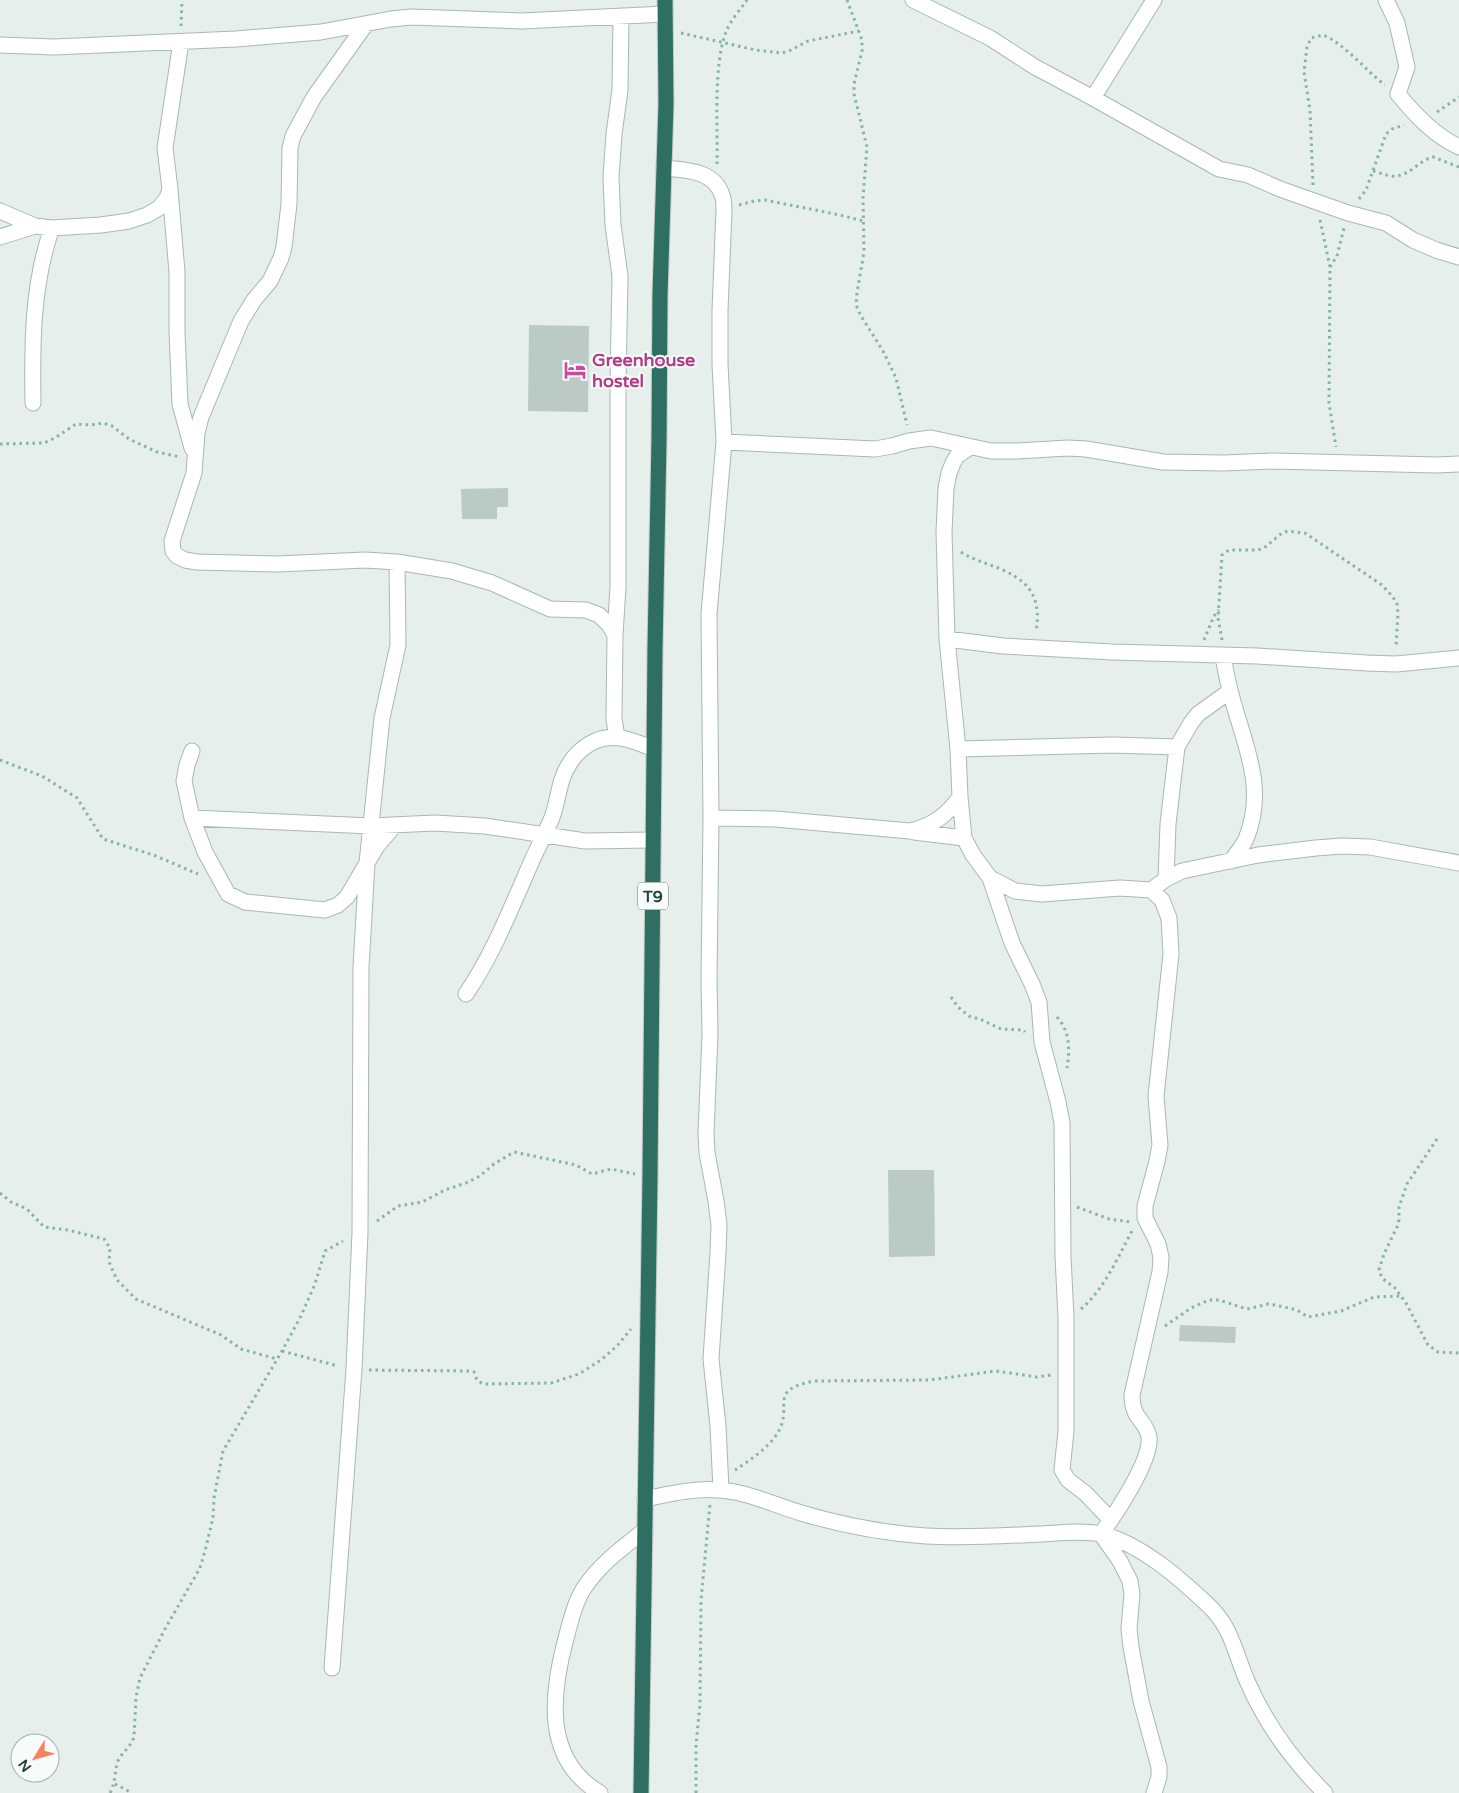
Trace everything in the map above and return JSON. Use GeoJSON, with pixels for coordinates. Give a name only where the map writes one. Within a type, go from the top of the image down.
{"type":"FeatureCollection","features":[{"type":"Feature","properties":{"kind":"highway","name":"T9"},"geometry":{"type":"LineString","coordinates":[[641,1793],[660,295],[666,104],[665,15]]}},
{"type":"Feature","properties":{"kind":"street"},"geometry":{"type":"LineString","coordinates":[[913,0],[990,38],[1035,67],[1219,169],[1248,176],[1348,212],[1386,223],[1413,240],[1459,257]]}},
{"type":"Feature","properties":{"kind":"street"},"geometry":{"type":"LineString","coordinates":[[1093,98],[1154,0]]}},
{"type":"Feature","properties":{"kind":"street"},"geometry":{"type":"LineString","coordinates":[[1386,0],[1397,23],[1407,67],[1398,94],[1423,122],[1438,135],[1459,147]]}},
{"type":"Feature","properties":{"kind":"street"},"geometry":{"type":"LineString","coordinates":[[0,44],[54,47],[181,42],[321,32],[391,18],[412,17],[522,21],[665,15]]}},
{"type":"Feature","properties":{"kind":"street"},"geometry":{"type":"LineString","coordinates":[[617,738],[614,719],[615,635],[618,587],[620,276],[611,177],[620,90],[621,16]]}},
{"type":"Feature","properties":{"kind":"street"},"geometry":{"type":"LineString","coordinates":[[366,24],[314,97],[293,136],[290,148],[289,204],[282,252],[270,281],[254,300],[241,321],[201,417],[197,433],[194,473],[172,541],[173,550],[177,556],[185,560],[197,562],[252,564],[365,560],[397,562],[452,571],[478,577],[550,609],[586,610],[599,615],[609,625],[615,635]]}},
{"type":"Feature","properties":{"kind":"street"},"geometry":{"type":"LineString","coordinates":[[181,42],[165,148],[177,272],[180,404],[195,460]]}},
{"type":"Feature","properties":{"kind":"street"},"geometry":{"type":"LineString","coordinates":[[664,168],[691,170],[706,176],[716,184],[722,194],[724,210],[720,310],[720,364],[724,442],[709,614],[711,818],[710,1034],[706,1134],[706,1153],[716,1200],[718,1225],[711,1358],[718,1426],[720,1484]]}},
{"type":"Feature","properties":{"kind":"street"},"geometry":{"type":"LineString","coordinates":[[0,210],[35,226],[52,228],[129,221],[160,208],[167,198],[170,189]]}},
{"type":"Feature","properties":{"kind":"street"},"geometry":{"type":"LineString","coordinates":[[0,236],[35,226]]}},
{"type":"Feature","properties":{"kind":"street"},"geometry":{"type":"LineString","coordinates":[[33,403],[33,365],[37,302],[42,259],[52,228]]}},
{"type":"Feature","properties":{"kind":"street"},"geometry":{"type":"LineString","coordinates":[[724,442],[875,448],[892,446],[909,440],[931,438],[991,451],[1017,452],[1060,448],[1086,449],[1163,462],[1273,461],[1459,464]]}},
{"type":"Feature","properties":{"kind":"street"},"geometry":{"type":"LineString","coordinates":[[970,447],[957,456],[952,463],[946,488],[944,532],[947,639],[958,749],[964,838],[973,855],[990,878],[1012,943],[1039,1002],[1042,1042],[1062,1123],[1063,1256],[1066,1318],[1066,1430],[1062,1470],[1068,1480],[1085,1493],[1111,1520]]}},
{"type":"Feature","properties":{"kind":"street"},"geometry":{"type":"LineString","coordinates":[[332,1668],[354,1369],[360,1233],[361,967],[368,863],[382,718],[398,644],[397,562]]}},
{"type":"Feature","properties":{"kind":"street"},"geometry":{"type":"LineString","coordinates":[[947,639],[1003,646],[1396,664],[1459,658]]}},
{"type":"Feature","properties":{"kind":"street"},"geometry":{"type":"LineString","coordinates":[[1223,656],[1230,690],[1254,774],[1254,802],[1250,824],[1245,840],[1231,861]]}},
{"type":"Feature","properties":{"kind":"street"},"geometry":{"type":"LineString","coordinates":[[1166,879],[1168,824],[1177,747],[1191,722],[1198,714],[1230,690]]}},
{"type":"Feature","properties":{"kind":"street"},"geometry":{"type":"LineString","coordinates":[[466,994],[480,974],[502,931],[552,818],[561,779],[570,762],[582,749],[595,741],[607,737],[617,738],[654,749]]}},
{"type":"Feature","properties":{"kind":"street"},"geometry":{"type":"LineString","coordinates":[[958,749],[1113,745],[1177,747]]}},
{"type":"Feature","properties":{"kind":"street"},"geometry":{"type":"LineString","coordinates":[[192,751],[184,781],[192,818],[206,852],[228,894],[245,902],[325,910],[338,905],[347,897],[377,846],[394,825]]}},
{"type":"Feature","properties":{"kind":"street"},"geometry":{"type":"LineString","coordinates":[[910,831],[923,828],[935,822],[945,815],[960,797]]}},
{"type":"Feature","properties":{"kind":"street"},"geometry":{"type":"LineString","coordinates":[[192,818],[372,826],[435,823],[485,826],[585,841],[653,840]]}},
{"type":"Feature","properties":{"kind":"street"},"geometry":{"type":"LineString","coordinates":[[711,818],[775,819],[910,831],[964,838]]}},
{"type":"Feature","properties":{"kind":"street"},"geometry":{"type":"LineString","coordinates":[[1151,890],[1166,879],[1182,871],[1287,851],[1342,846],[1370,847],[1459,863]]}},
{"type":"Feature","properties":{"kind":"street"},"geometry":{"type":"LineString","coordinates":[[990,878],[1016,891],[1042,894],[1120,888],[1151,890],[1162,900],[1169,918],[1171,954],[1156,1096],[1160,1145],[1145,1206],[1145,1218],[1158,1244],[1160,1272],[1132,1395],[1132,1403],[1146,1428],[1150,1445],[1132,1487],[1101,1534]]}},
{"type":"Feature","properties":{"kind":"street"},"geometry":{"type":"LineString","coordinates":[[645,1499],[720,1484],[802,1513],[872,1530],[934,1536],[980,1537],[1076,1532],[1101,1534],[1136,1548],[1175,1576],[1209,1606],[1227,1627],[1247,1681],[1263,1713],[1285,1747],[1325,1793]]}},
{"type":"Feature","properties":{"kind":"street"},"geometry":{"type":"LineString","coordinates":[[600,1793],[582,1780],[566,1759],[560,1744],[554,1711],[556,1682],[576,1603],[593,1576],[612,1555],[645,1530]]}},
{"type":"Feature","properties":{"kind":"street"},"geometry":{"type":"LineString","coordinates":[[1101,1534],[1120,1560],[1130,1581],[1132,1594],[1129,1629],[1131,1647],[1142,1701],[1159,1767],[1159,1777],[1154,1793]]}},
{"type":"Feature","properties":{"kind":"path"},"geometry":{"type":"LineString","coordinates":[[181,42],[182,0]]}},
{"type":"Feature","properties":{"kind":"path"},"geometry":{"type":"LineString","coordinates":[[716,184],[718,95],[722,42],[726,30],[747,0]]}},
{"type":"Feature","properties":{"kind":"path"},"geometry":{"type":"LineString","coordinates":[[847,0],[862,40],[862,51],[854,84],[856,102],[867,147],[863,180],[864,252],[856,305],[896,378],[906,418],[909,440]]}},
{"type":"Feature","properties":{"kind":"path"},"geometry":{"type":"LineString","coordinates":[[665,15],[722,42],[756,50],[782,53],[789,52],[808,41],[860,31]]}},
{"type":"Feature","properties":{"kind":"path"},"geometry":{"type":"LineString","coordinates":[[1339,462],[1329,403],[1330,267],[1320,221],[1313,200],[1310,110],[1304,72],[1307,47],[1311,38],[1323,34],[1334,39],[1373,76],[1398,94]]}},
{"type":"Feature","properties":{"kind":"path"},"geometry":{"type":"LineString","coordinates":[[1330,267],[1337,256],[1348,212],[1366,190],[1386,134],[1397,126],[1423,122],[1459,97]]}},
{"type":"Feature","properties":{"kind":"path"},"geometry":{"type":"LineString","coordinates":[[1373,171],[1397,176],[1423,160],[1433,157],[1459,167]]}},
{"type":"Feature","properties":{"kind":"path"},"geometry":{"type":"LineString","coordinates":[[724,210],[754,201],[765,200],[863,221]]}},
{"type":"Feature","properties":{"kind":"path"},"geometry":{"type":"LineString","coordinates":[[0,444],[44,443],[76,424],[91,425],[103,423],[112,426],[129,439],[156,452],[195,460]]}},
{"type":"Feature","properties":{"kind":"path"},"geometry":{"type":"LineString","coordinates":[[1223,656],[1219,627],[1220,562],[1222,555],[1225,551],[1230,550],[1258,550],[1264,548],[1282,533],[1288,531],[1305,533],[1382,585],[1393,597],[1397,604],[1398,613],[1396,664]]}},
{"type":"Feature","properties":{"kind":"path"},"geometry":{"type":"LineString","coordinates":[[944,532],[962,553],[1005,571],[1024,582],[1033,595],[1038,608],[1034,647]]}},
{"type":"Feature","properties":{"kind":"path"},"geometry":{"type":"LineString","coordinates":[[1198,654],[1212,620],[1219,610]]}},
{"type":"Feature","properties":{"kind":"path"},"geometry":{"type":"LineString","coordinates":[[0,760],[42,776],[77,798],[103,839],[156,856],[194,873],[203,875]]}},
{"type":"Feature","properties":{"kind":"path"},"geometry":{"type":"LineString","coordinates":[[951,997],[958,1007],[969,1016],[1001,1029],[1023,1030],[1032,1040],[1042,1042]]}},
{"type":"Feature","properties":{"kind":"path"},"geometry":{"type":"LineString","coordinates":[[1437,1138],[1404,1190],[1399,1207],[1397,1227],[1384,1254],[1379,1270],[1382,1278],[1395,1288],[1401,1296],[1428,1345],[1438,1352],[1459,1354]]}},
{"type":"Feature","properties":{"kind":"path"},"geometry":{"type":"LineString","coordinates":[[110,1793],[119,1760],[132,1743],[134,1737],[136,1697],[140,1678],[200,1568],[213,1518],[214,1498],[223,1451],[301,1316],[316,1284],[325,1251],[360,1233],[398,1206],[422,1202],[444,1190],[466,1183],[480,1176],[494,1164],[514,1152],[576,1165],[592,1174],[611,1169],[650,1176]]}},
{"type":"Feature","properties":{"kind":"path"},"geometry":{"type":"LineString","coordinates":[[0,1193],[11,1202],[27,1209],[44,1227],[68,1230],[104,1239],[110,1248],[109,1262],[117,1280],[136,1299],[221,1335],[242,1349],[277,1359]]}},
{"type":"Feature","properties":{"kind":"path"},"geometry":{"type":"LineString","coordinates":[[1063,1200],[1096,1215],[1124,1222],[1137,1222],[1099,1290],[1090,1302],[1066,1318]]}},
{"type":"Feature","properties":{"kind":"path"},"geometry":{"type":"LineString","coordinates":[[1144,1342],[1191,1308],[1209,1300],[1219,1300],[1247,1309],[1268,1304],[1275,1305],[1297,1310],[1308,1316],[1341,1311],[1374,1297],[1401,1296]]}},
{"type":"Feature","properties":{"kind":"path"},"geometry":{"type":"LineString","coordinates":[[282,1351],[354,1369],[375,1371],[470,1371],[474,1372],[477,1380],[483,1384],[551,1383],[579,1374],[601,1360],[616,1346],[648,1307]]}},
{"type":"Feature","properties":{"kind":"path"},"geometry":{"type":"LineString","coordinates":[[696,1793],[696,1745],[700,1704],[701,1600],[710,1503],[720,1484],[776,1436],[781,1426],[783,1404],[790,1388],[798,1384],[815,1382],[929,1380],[996,1371],[1037,1377],[1066,1373]]}},
{"type":"Feature","properties":{"kind":"path"},"geometry":{"type":"LineString","coordinates":[[114,1784],[132,1793]]}},
{"type":"Feature","properties":{"kind":"building","name":"Greenhouse hostel"},"geometry":{"type":"Polygon","coordinates":[[[529,325],[589,326],[588,412],[528,411],[529,325]]]}},
{"type":"Feature","properties":{"kind":"building"},"geometry":{"type":"Polygon","coordinates":[[[508,488],[508,507],[497,507],[497,519],[462,519],[461,489],[508,488]]]}},
{"type":"Feature","properties":{"kind":"building"},"geometry":{"type":"Polygon","coordinates":[[[888,1170],[934,1170],[935,1256],[889,1257],[888,1170]]]}},
{"type":"Feature","properties":{"kind":"building"},"geometry":{"type":"Polygon","coordinates":[[[1180,1325],[1236,1327],[1235,1343],[1179,1341],[1180,1325]]]}},
{"type":"Feature","properties":{"kind":"place","name":"Greenhouse hostel"},"geometry":{"type":"Point","coordinates":[575,370]}}]}
